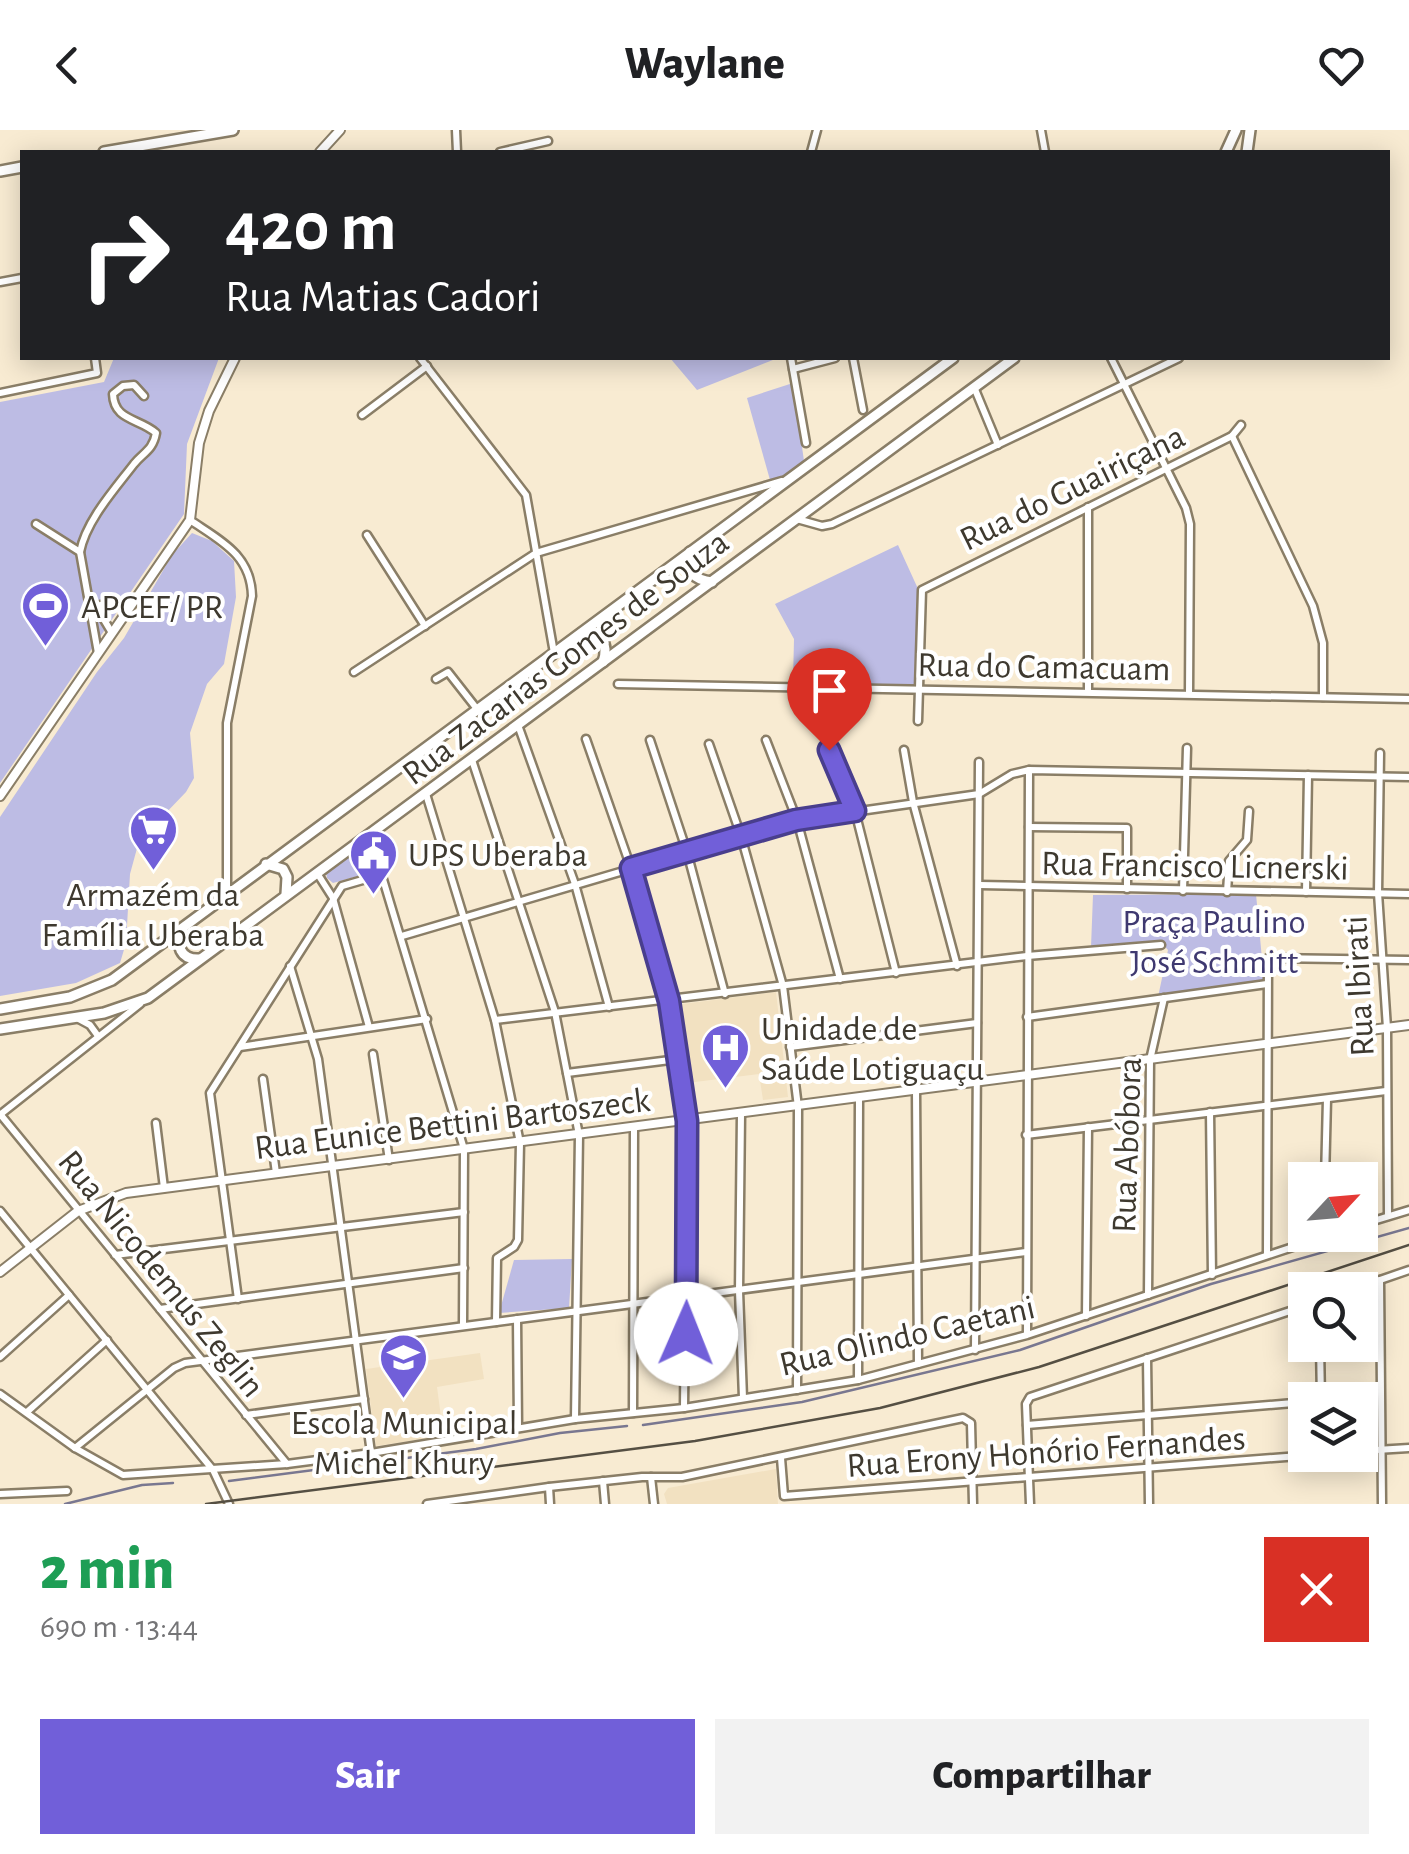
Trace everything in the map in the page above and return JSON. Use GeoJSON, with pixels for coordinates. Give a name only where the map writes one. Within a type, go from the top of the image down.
{"type":"FeatureCollection","features":[{"type":"Feature","properties":{"kind":"main road"},"geometry":{"type":"LineString","coordinates":[[116,150],[232,130]]}},
{"type":"Feature","properties":{"kind":"main road","name":"Rua Zacarias Gomes de Souza"},"geometry":{"type":"LineString","coordinates":[[0,1010],[70,997],[112,980],[951,360]]}},
{"type":"Feature","properties":{"kind":"main road","name":"Rua Zacarias Gomes de Souza"},"geometry":{"type":"LineString","coordinates":[[0,1028],[104,1013],[148,998],[1011,360]]}},
{"type":"Feature","properties":{"kind":"main road"},"geometry":{"type":"LineString","coordinates":[[690,552],[689,570],[694,577],[712,582]]}},
{"type":"Feature","properties":{"kind":"main road"},"geometry":{"type":"LineString","coordinates":[[580,633],[602,638],[606,646],[603,662]]}},
{"type":"Feature","properties":{"kind":"main road"},"geometry":{"type":"LineString","coordinates":[[266,864],[283,869],[288,877],[285,896]]}},
{"type":"Feature","properties":{"kind":"main road"},"geometry":{"type":"LineString","coordinates":[[182,927],[180,952],[195,960],[203,958]]}},
{"type":"Feature","properties":{"kind":"main road"},"geometry":{"type":"LineString","coordinates":[[0,1010],[4,1018],[0,1028]]}},
{"type":"Feature","properties":{"kind":"street"},"geometry":{"type":"LineString","coordinates":[[322,150],[340,130]]}},
{"type":"Feature","properties":{"kind":"street"},"geometry":{"type":"LineString","coordinates":[[509,150],[548,141]]}},
{"type":"Feature","properties":{"kind":"street"},"geometry":{"type":"LineString","coordinates":[[0,393],[97,373],[94,360]]}},
{"type":"Feature","properties":{"kind":"street"},"geometry":{"type":"LineString","coordinates":[[0,796],[190,520],[199,443],[234,360]]}},
{"type":"Feature","properties":{"kind":"street"},"geometry":{"type":"LineString","coordinates":[[422,360],[526,496],[554,654]]}},
{"type":"Feature","properties":{"kind":"street"},"geometry":{"type":"LineString","coordinates":[[791,360],[806,443]]}},
{"type":"Feature","properties":{"kind":"street"},"geometry":{"type":"LineString","coordinates":[[793,369],[827,360]]}},
{"type":"Feature","properties":{"kind":"street"},"geometry":{"type":"LineString","coordinates":[[854,360],[863,410]]}},
{"type":"Feature","properties":{"kind":"street"},"geometry":{"type":"LineString","coordinates":[[1113,360],[1186,508],[1190,524],[1188,694]]}},
{"type":"Feature","properties":{"kind":"street"},"geometry":{"type":"LineString","coordinates":[[797,519],[822,526],[832,524],[1175,360]]}},
{"type":"Feature","properties":{"kind":"street"},"geometry":{"type":"LineString","coordinates":[[362,415],[426,366]]}},
{"type":"Feature","properties":{"kind":"street"},"geometry":{"type":"LineString","coordinates":[[98,654],[80,552],[84,532],[138,460],[154,447],[156,433],[144,422],[123,418],[114,406],[114,394],[123,386],[134,385],[144,396]]}},
{"type":"Feature","properties":{"kind":"street"},"geometry":{"type":"LineString","coordinates":[[974,387],[998,444]]}},
{"type":"Feature","properties":{"kind":"street","name":"Rua do Guairiçana"},"geometry":{"type":"LineString","coordinates":[[920,689],[922,590],[1232,436],[1241,424]]}},
{"type":"Feature","properties":{"kind":"street"},"geometry":{"type":"LineString","coordinates":[[1232,436],[1314,606],[1323,643],[1324,697]]}},
{"type":"Feature","properties":{"kind":"street"},"geometry":{"type":"LineString","coordinates":[[354,672],[536,554],[790,479]]}},
{"type":"Feature","properties":{"kind":"street"},"geometry":{"type":"LineString","coordinates":[[744,492],[750,493],[754,504]]}},
{"type":"Feature","properties":{"kind":"street"},"geometry":{"type":"LineString","coordinates":[[1088,507],[1088,692]]}},
{"type":"Feature","properties":{"kind":"street"},"geometry":{"type":"LineString","coordinates":[[190,520],[234,549],[251,581],[252,596],[227,723],[227,892]]}},
{"type":"Feature","properties":{"kind":"street"},"geometry":{"type":"LineString","coordinates":[[36,524],[80,552]]}},
{"type":"Feature","properties":{"kind":"street"},"geometry":{"type":"LineString","coordinates":[[368,535],[425,626]]}},
{"type":"Feature","properties":{"kind":"street"},"geometry":{"type":"LineString","coordinates":[[90,606],[101,605],[102,618],[112,633]]}},
{"type":"Feature","properties":{"kind":"street"},"geometry":{"type":"LineString","coordinates":[[91,620],[102,618]]}},
{"type":"Feature","properties":{"kind":"street"},"geometry":{"type":"LineString","coordinates":[[436,679],[448,672],[477,710]]}},
{"type":"Feature","properties":{"kind":"street","name":"Rua do Camacuam"},"geometry":{"type":"LineString","coordinates":[[618,684],[1409,699]]}},
{"type":"Feature","properties":{"kind":"street"},"geometry":{"type":"LineString","coordinates":[[918,721],[920,689]]}},
{"type":"Feature","properties":{"kind":"street"},"geometry":{"type":"LineString","coordinates":[[518,726],[575,884],[609,1007]]}},
{"type":"Feature","properties":{"kind":"street"},"geometry":{"type":"LineString","coordinates":[[586,739],[631,868],[669,1001],[678,1059],[687,1121],[684,1408]]}},
{"type":"Feature","properties":{"kind":"street"},"geometry":{"type":"LineString","coordinates":[[650,740],[687,852],[725,994]]}},
{"type":"Feature","properties":{"kind":"street"},"geometry":{"type":"LineString","coordinates":[[766,740],[796,820],[840,979]]}},
{"type":"Feature","properties":{"kind":"street"},"geometry":{"type":"LineString","coordinates":[[709,744],[741,836],[783,986],[798,1106],[797,1390]]}},
{"type":"Feature","properties":{"kind":"street"},"geometry":{"type":"LineString","coordinates":[[1183,891],[1187,748]]}},
{"type":"Feature","properties":{"kind":"street"},"geometry":{"type":"LineString","coordinates":[[829,750],[855,811],[896,972]]}},
{"type":"Feature","properties":{"kind":"street"},"geometry":{"type":"LineString","coordinates":[[904,750],[913,802],[956,966]]}},
{"type":"Feature","properties":{"kind":"street","name":"Rua Ibirati"},"geometry":{"type":"LineString","coordinates":[[1380,754],[1378,893],[1387,1028],[1388,1216]]}},
{"type":"Feature","properties":{"kind":"street"},"geometry":{"type":"LineString","coordinates":[[472,760],[555,1012],[579,1134],[575,1419]]}},
{"type":"Feature","properties":{"kind":"street"},"geometry":{"type":"LineString","coordinates":[[975,1350],[979,762]]}},
{"type":"Feature","properties":{"kind":"street"},"geometry":{"type":"LineString","coordinates":[[1028,1335],[1030,770]]}},
{"type":"Feature","properties":{"kind":"street"},"geometry":{"type":"LineString","coordinates":[[402,936],[796,820],[979,794],[1012,774],[1030,770],[1409,777]]}},
{"type":"Feature","properties":{"kind":"street"},"geometry":{"type":"LineString","coordinates":[[1306,892],[1308,775]]}},
{"type":"Feature","properties":{"kind":"street"},"geometry":{"type":"LineString","coordinates":[[426,794],[496,1020],[520,1143],[518,1240],[497,1258],[496,1322]]}},
{"type":"Feature","properties":{"kind":"street"},"geometry":{"type":"LineString","coordinates":[[1228,892],[1229,861],[1246,840],[1249,811]]}},
{"type":"Feature","properties":{"kind":"street"},"geometry":{"type":"LineString","coordinates":[[1029,827],[1127,828],[1127,889]]}},
{"type":"Feature","properties":{"kind":"street"},"geometry":{"type":"LineString","coordinates":[[370,836],[464,1149],[462,1326]]}},
{"type":"Feature","properties":{"kind":"street"},"geometry":{"type":"LineString","coordinates":[[317,872],[333,898],[369,1027]]}},
{"type":"Feature","properties":{"kind":"street"},"geometry":{"type":"LineString","coordinates":[[326,884],[342,886],[380,875]]}},
{"type":"Feature","properties":{"kind":"street","name":"Rua Francisco Licnerski"},"geometry":{"type":"LineString","coordinates":[[980,885],[1409,894]]}},
{"type":"Feature","properties":{"kind":"street"},"geometry":{"type":"LineString","coordinates":[[238,1299],[210,1093],[342,886]]}},
{"type":"Feature","properties":{"kind":"street"},"geometry":{"type":"LineString","coordinates":[[496,1020],[1027,956],[1162,945]]}},
{"type":"Feature","properties":{"kind":"street"},"geometry":{"type":"LineString","coordinates":[[1267,1254],[1268,958],[1409,960]]}},
{"type":"Feature","properties":{"kind":"street"},"geometry":{"type":"LineString","coordinates":[[290,966],[318,1059],[371,1453]]}},
{"type":"Feature","properties":{"kind":"street"},"geometry":{"type":"LineString","coordinates":[[1027,1017],[1267,984]]}},
{"type":"Feature","properties":{"kind":"street"},"geometry":{"type":"LineString","coordinates":[[0,1114],[148,998]]}},
{"type":"Feature","properties":{"kind":"street","name":"Rua Abóbora"},"geometry":{"type":"LineString","coordinates":[[1148,1295],[1150,1060],[1164,998]]}},
{"type":"Feature","properties":{"kind":"street"},"geometry":{"type":"LineString","coordinates":[[72,1016],[90,1025],[98,1036]]}},
{"type":"Feature","properties":{"kind":"street"},"geometry":{"type":"LineString","coordinates":[[238,1047],[427,1019]]}},
{"type":"Feature","properties":{"kind":"street"},"geometry":{"type":"LineString","coordinates":[[790,1047],[977,1023]]}},
{"type":"Feature","properties":{"kind":"street","name":"Rua Eunice Bettini Bartoszeck"},"geometry":{"type":"LineString","coordinates":[[0,1272],[78,1211],[126,1194],[1409,1025]]}},
{"type":"Feature","properties":{"kind":"street"},"geometry":{"type":"LineString","coordinates":[[373,1054],[389,1160]]}},
{"type":"Feature","properties":{"kind":"street"},"geometry":{"type":"LineString","coordinates":[[567,1072],[678,1059]]}},
{"type":"Feature","properties":{"kind":"street"},"geometry":{"type":"LineString","coordinates":[[263,1079],[276,1174]]}},
{"type":"Feature","properties":{"kind":"street"},"geometry":{"type":"LineString","coordinates":[[1026,1135],[1386,1091]]}},
{"type":"Feature","properties":{"kind":"street"},"geometry":{"type":"LineString","coordinates":[[916,1092],[918,1364]]}},
{"type":"Feature","properties":{"kind":"street"},"geometry":{"type":"LineString","coordinates":[[1325,1162],[1327,1098]]}},
{"type":"Feature","properties":{"kind":"street"},"geometry":{"type":"LineString","coordinates":[[858,1380],[859,1100]]}},
{"type":"Feature","properties":{"kind":"street"},"geometry":{"type":"LineString","coordinates":[[1210,1112],[1212,1275]]}},
{"type":"Feature","properties":{"kind":"street","name":"Rua Nicodemus Zeglin"},"geometry":{"type":"LineString","coordinates":[[0,1114],[287,1464]]}},
{"type":"Feature","properties":{"kind":"street"},"geometry":{"type":"LineString","coordinates":[[741,1114],[739,1290],[743,1398]]}},
{"type":"Feature","properties":{"kind":"street"},"geometry":{"type":"LineString","coordinates":[[156,1123],[164,1188]]}},
{"type":"Feature","properties":{"kind":"street"},"geometry":{"type":"LineString","coordinates":[[634,1128],[634,1413]]}},
{"type":"Feature","properties":{"kind":"street"},"geometry":{"type":"LineString","coordinates":[[1086,1316],[1088,1128]]}},
{"type":"Feature","properties":{"kind":"street"},"geometry":{"type":"LineString","coordinates":[[0,1210],[213,1470],[230,1504]]}},
{"type":"Feature","properties":{"kind":"street"},"geometry":{"type":"LineString","coordinates":[[1378,1219],[1409,1210]]}},
{"type":"Feature","properties":{"kind":"street"},"geometry":{"type":"LineString","coordinates":[[115,1255],[464,1212]]}},
{"type":"Feature","properties":{"kind":"street","name":"Rua Olindo Caetani"},"geometry":{"type":"LineString","coordinates":[[0,1394],[75,1448],[123,1475],[287,1464],[858,1380],[1028,1335],[1288,1248]]}},
{"type":"Feature","properties":{"kind":"street"},"geometry":{"type":"LineString","coordinates":[[75,1448],[174,1368],[200,1360],[1026,1252]]}},
{"type":"Feature","properties":{"kind":"street"},"geometry":{"type":"LineString","coordinates":[[160,1309],[464,1268]]}},
{"type":"Feature","properties":{"kind":"street"},"geometry":{"type":"LineString","coordinates":[[1382,1504],[1380,1280],[1409,1270]]}},
{"type":"Feature","properties":{"kind":"street"},"geometry":{"type":"LineString","coordinates":[[0,1357],[70,1295]]}},
{"type":"Feature","properties":{"kind":"street"},"geometry":{"type":"LineString","coordinates":[[1030,1504],[1028,1398],[1288,1312]]}},
{"type":"Feature","properties":{"kind":"street"},"geometry":{"type":"LineString","coordinates":[[517,1319],[518,1427]]}},
{"type":"Feature","properties":{"kind":"street"},"geometry":{"type":"LineString","coordinates":[[27,1412],[107,1340]]}},
{"type":"Feature","properties":{"kind":"street"},"geometry":{"type":"LineString","coordinates":[[1147,1358],[1149,1504]]}},
{"type":"Feature","properties":{"kind":"street"},"geometry":{"type":"LineString","coordinates":[[246,1415],[364,1399]]}},
{"type":"Feature","properties":{"kind":"street"},"geometry":{"type":"LineString","coordinates":[[1027,1425],[1288,1404]]}},
{"type":"Feature","properties":{"kind":"street"},"geometry":{"type":"LineString","coordinates":[[427,1504],[550,1486],[682,1477],[969,1418],[974,1504]]}},
{"type":"Feature","properties":{"kind":"street"},"geometry":{"type":"LineString","coordinates":[[1378,1450],[1409,1448]]}},
{"type":"Feature","properties":{"kind":"street","name":"Rua Erony Honório Fernandes"},"geometry":{"type":"LineString","coordinates":[[781,1458],[784,1496],[1288,1457]]}},
{"type":"Feature","properties":{"kind":"street"},"geometry":{"type":"LineString","coordinates":[[651,1477],[654,1504]]}},
{"type":"Feature","properties":{"kind":"street"},"geometry":{"type":"LineString","coordinates":[[604,1481],[605,1504]]}},
{"type":"Feature","properties":{"kind":"street"},"geometry":{"type":"LineString","coordinates":[[550,1486],[550,1504]]}},
{"type":"Feature","properties":{"kind":"street"},"geometry":{"type":"LineString","coordinates":[[0,1494],[67,1491]]}},
{"type":"Feature","properties":{"kind":"street"},"geometry":{"type":"LineString","coordinates":[[495,1494],[495,1504]]}},
{"type":"Feature","properties":{"kind":"shaded area"},"geometry":{"type":"Polygon","coordinates":[[[776,992],[788,1097],[763,1100],[759,1074],[687,1083],[674,1005],[776,992]]]}},
{"type":"Feature","properties":{"kind":"shaded area","name":"Escola Municipal Michel Khury"},"geometry":{"type":"Polygon","coordinates":[[[480,1353],[484,1379],[437,1387],[443,1432],[429,1434],[429,1438],[376,1446],[366,1369],[480,1353]]]}},
{"type":"Feature","properties":{"kind":"shaded area"},"geometry":{"type":"Polygon","coordinates":[[[776,1469],[778,1504],[667,1504],[664,1494],[668,1488],[776,1469]]]}},
{"type":"Feature","properties":{"kind":"green space","name":"APCEF/ PR"},"geometry":{"type":"Polygon","coordinates":[[[113,360],[218,360],[187,444],[184,514],[0,783],[0,402],[104,382],[113,360]]]}},
{"type":"Feature","properties":{"kind":"green space"},"geometry":{"type":"Polygon","coordinates":[[[672,360],[773,360],[697,390],[672,360]]]}},
{"type":"Feature","properties":{"kind":"green space"},"geometry":{"type":"Polygon","coordinates":[[[793,383],[804,461],[788,476],[770,480],[747,398],[793,383]]]}},
{"type":"Feature","properties":{"kind":"green space"},"geometry":{"type":"Polygon","coordinates":[[[192,533],[212,541],[234,561],[236,597],[224,664],[207,684],[190,733],[194,778],[186,792],[139,841],[130,874],[126,943],[120,963],[76,983],[0,996],[0,817],[124,638],[172,555],[192,533]]]}},
{"type":"Feature","properties":{"kind":"green space"},"geometry":{"type":"Polygon","coordinates":[[[898,545],[919,591],[917,686],[793,681],[794,639],[775,604],[898,545]]]}},
{"type":"Feature","properties":{"kind":"green space"},"geometry":{"type":"Polygon","coordinates":[[[368,843],[376,871],[333,883],[327,878],[326,872],[368,843]]]}},
{"type":"Feature","properties":{"kind":"green space","name":"Praça Paulino José Schmitt"},"geometry":{"type":"Polygon","coordinates":[[[1256,894],[1264,981],[1158,997],[1168,950],[1161,942],[1091,947],[1093,895],[1256,894]]]}},
{"type":"Feature","properties":{"kind":"green space"},"geometry":{"type":"Polygon","coordinates":[[[572,1259],[569,1308],[499,1313],[514,1260],[572,1259]]]}},
{"type":"Feature","properties":{"kind":"waterway"},"geometry":{"type":"LineString","coordinates":[[643,1425],[802,1402],[1020,1350],[1211,1284],[1409,1228]]}},
{"type":"Feature","properties":{"kind":"waterway"},"geometry":{"type":"LineString","coordinates":[[229,1481],[627,1426]]}},
{"type":"Feature","properties":{"kind":"waterway"},"geometry":{"type":"LineString","coordinates":[[65,1504],[142,1485],[173,1483]]}},
{"type":"Feature","properties":{"kind":"railway"},"geometry":{"type":"LineString","coordinates":[[206,1504],[695,1441],[880,1408],[1039,1367],[1409,1245]]}},
{"type":"Feature","properties":{"kind":"place","name":"APCEF/ PR"},"geometry":{"type":"Point","coordinates":[46,648]}},
{"type":"Feature","properties":{"kind":"place","name":"Armazém da Família Uberaba"},"geometry":{"type":"Point","coordinates":[153,872]}},
{"type":"Feature","properties":{"kind":"place","name":"UPS Uberaba"},"geometry":{"type":"Point","coordinates":[373,896]}},
{"type":"Feature","properties":{"kind":"place","name":"Unidade de Saúde Lotiguaçu"},"geometry":{"type":"Point","coordinates":[726,1090]}},
{"type":"Feature","properties":{"kind":"place","name":"Escola Municipal Michel Khury"},"geometry":{"type":"Point","coordinates":[404,1400]}},
{"type":"Feature","properties":{"kind":"route"},"geometry":{"type":"LineString","coordinates":[[686,1334],[687,1121],[669,1001],[631,868],[796,820],[855,811],[829,750]]}}]}
